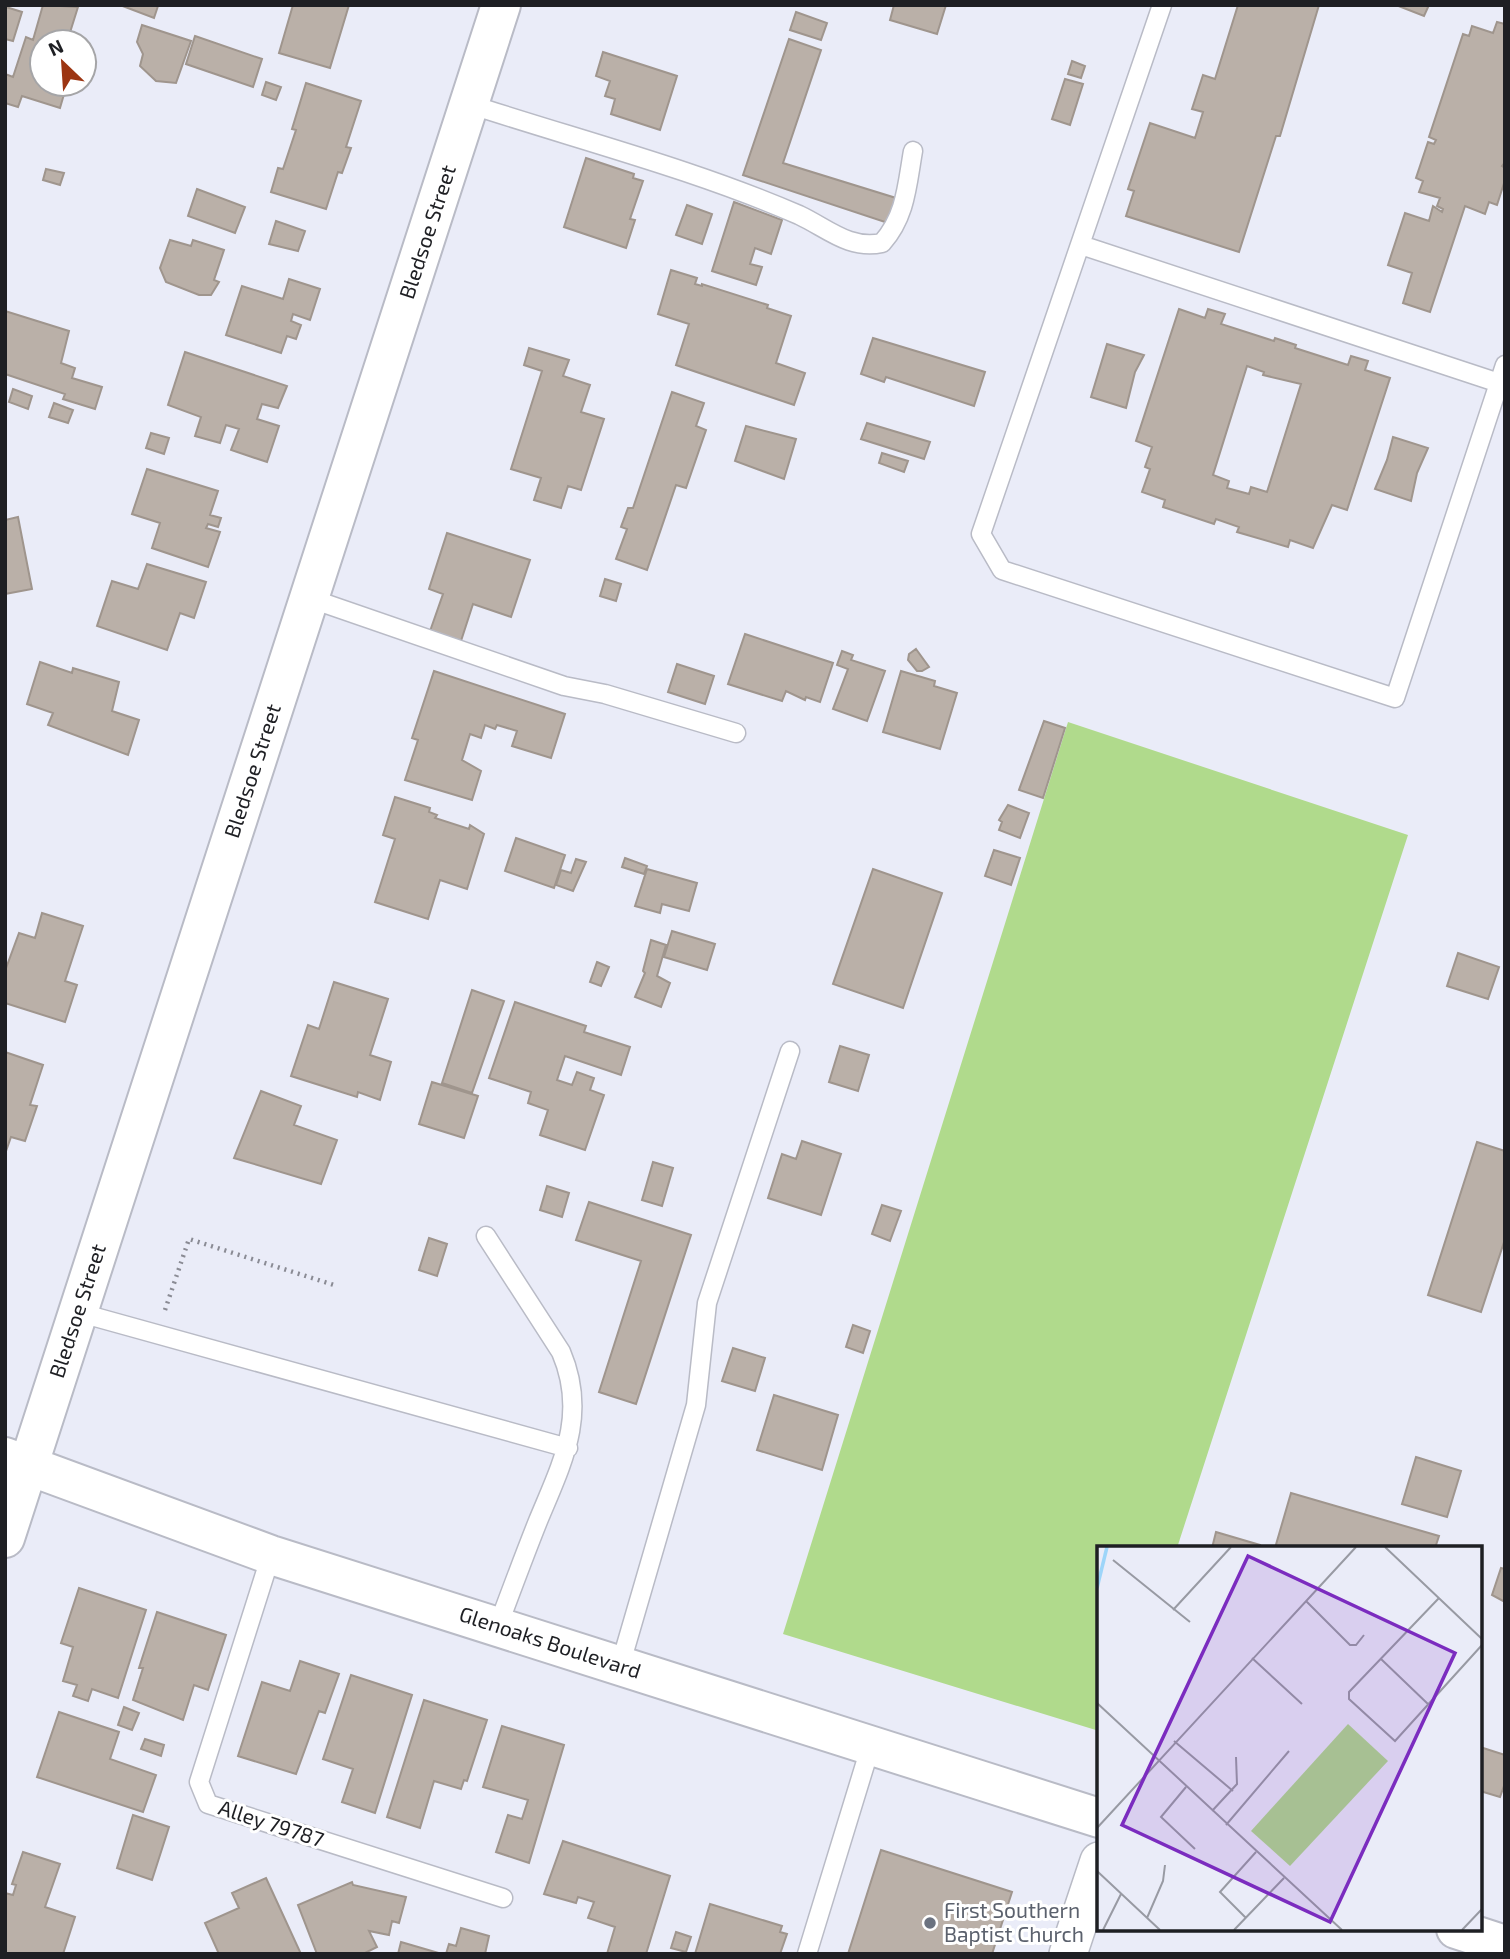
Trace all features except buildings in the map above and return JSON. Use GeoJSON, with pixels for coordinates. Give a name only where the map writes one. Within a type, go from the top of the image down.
{"type":"FeatureCollection","features":[{"type":"Feature","properties":{"kind":"street","name":"Bledsoe Street"},"geometry":{"type":"LineString","coordinates":[[5,1538],[17,1461],[77,1312],[501,5]]}},
{"type":"Feature","properties":{"kind":"street","name":"Glenoaks Boulevard"},"geometry":{"type":"LineString","coordinates":[[17,1461],[271,1555],[1097,1817]]}},
{"type":"Feature","properties":{"kind":"street"},"geometry":{"type":"LineString","coordinates":[[1068,1954],[1097,1867]]}},
{"type":"Feature","properties":{"kind":"street"},"geometry":{"type":"LineString","coordinates":[[1461,1931],[1505,1945]]}},
{"type":"Feature","properties":{"kind":"lane"},"geometry":{"type":"LineString","coordinates":[[1162,5],[981,534],[1002,570],[1395,698],[1505,365]]}},
{"type":"Feature","properties":{"kind":"lane"},"geometry":{"type":"LineString","coordinates":[[469,104],[736,190],[800,216],[857,246],[882,243],[895,228],[903,209],[913,151]]}},
{"type":"Feature","properties":{"kind":"lane"},"geometry":{"type":"LineString","coordinates":[[1080,245],[1499,383]]}},
{"type":"Feature","properties":{"kind":"lane"},"geometry":{"type":"LineString","coordinates":[[309,598],[564,686],[605,694],[736,733]]}},
{"type":"Feature","properties":{"kind":"lane"},"geometry":{"type":"LineString","coordinates":[[620,1666],[696,1405],[707,1303],[790,1051]]}},
{"type":"Feature","properties":{"kind":"lane"},"geometry":{"type":"LineString","coordinates":[[486,1236],[561,1352],[568,1369],[572,1392],[568,1448],[498,1626]]}},
{"type":"Feature","properties":{"kind":"lane"},"geometry":{"type":"LineString","coordinates":[[77,1312],[568,1448]]}},
{"type":"Feature","properties":{"kind":"lane","name":"Alley 79787"},"geometry":{"type":"LineString","coordinates":[[271,1555],[199,1782],[208,1804],[503,1898]]}},
{"type":"Feature","properties":{"kind":"lane"},"geometry":{"type":"LineString","coordinates":[[807,1954],[871,1745]]}},
{"type":"Feature","properties":{"kind":"path"},"geometry":{"type":"LineString","coordinates":[[157,1334],[189,1240],[334,1285]]}},
{"type":"Feature","properties":{"kind":"green space"},"geometry":{"type":"Polygon","coordinates":[[[1068,722],[1408,835],[1178,1546],[1097,1546],[1097,1730],[783,1634],[1068,722]]]}},
{"type":"Feature","properties":{"kind":"place","name":"First Southern Baptist Church"},"geometry":{"type":"Point","coordinates":[930,1923]}}]}
